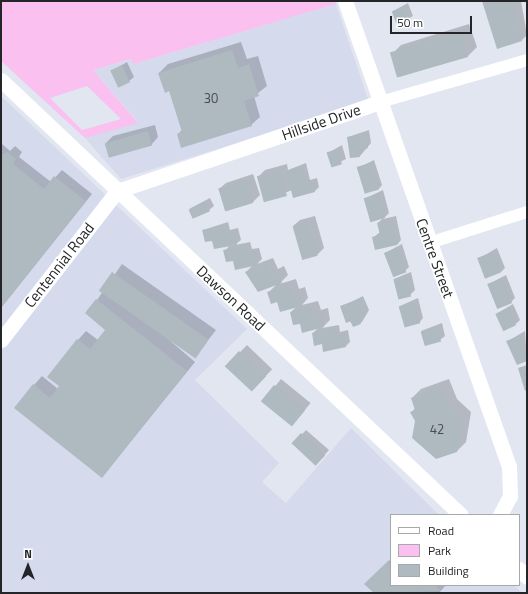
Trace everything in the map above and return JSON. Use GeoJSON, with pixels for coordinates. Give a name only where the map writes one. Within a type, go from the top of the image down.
{"type":"FeatureCollection","features":[{"type":"Feature","properties":{"kind":"street","name":"Centre Street"},"geometry":{"type":"LineString","coordinates":[[346,1],[429,243],[509,466],[510,496],[501,514]]}},
{"type":"Feature","properties":{"kind":"street","name":"Hillside Drive"},"geometry":{"type":"LineString","coordinates":[[117,191],[380,102],[527,60]]}},
{"type":"Feature","properties":{"kind":"street","name":"Dawson Road"},"geometry":{"type":"LineString","coordinates":[[1,80],[460,514]]}},
{"type":"Feature","properties":{"kind":"street","name":"Centennial Road"},"geometry":{"type":"LineString","coordinates":[[1,340],[117,191]]}},
{"type":"Feature","properties":{"kind":"street"},"geometry":{"type":"LineString","coordinates":[[429,243],[527,212]]}},
{"type":"Feature","properties":{"kind":"street"},"geometry":{"type":"LineString","coordinates":[[507,514],[510,496]]}},
{"type":"Feature","properties":{"kind":"shaded area"},"geometry":{"type":"Polygon","coordinates":[[[336,4],[369,102],[121,179],[85,138],[138,122],[93,70],[132,59],[133,64],[336,4]]]}},
{"type":"Feature","properties":{"kind":"shaded area"},"geometry":{"type":"Polygon","coordinates":[[[1,96],[247,329],[195,380],[279,463],[262,482],[286,503],[351,428],[438,514],[390,514],[390,586],[515,586],[522,593],[1,593],[1,96]]]}},
{"type":"Feature","properties":{"kind":"green space"},"geometry":{"type":"Polygon","coordinates":[[[1,1],[335,1],[336,4],[133,64],[131,59],[93,70],[138,123],[85,138],[1,61],[1,1]],[[87,86],[50,98],[82,130],[121,119],[87,86]]]}},
{"type":"Feature","properties":{"kind":"building"},"geometry":{"type":"Polygon","coordinates":[[[482,1],[510,1],[522,41],[497,49],[482,1]]]}},
{"type":"Feature","properties":{"kind":"building"},"geometry":{"type":"Polygon","coordinates":[[[404,7],[409,21],[397,26],[392,11],[404,7]]]}},
{"type":"Feature","properties":{"kind":"building"},"geometry":{"type":"Polygon","coordinates":[[[461,32],[468,57],[397,77],[390,52],[461,32]]]}},
{"type":"Feature","properties":{"kind":"building"},"geometry":{"type":"Polygon","coordinates":[[[232,50],[238,68],[249,64],[259,96],[244,101],[252,126],[181,148],[177,134],[182,132],[169,91],[165,93],[158,73],[232,50]]]}},
{"type":"Feature","properties":{"kind":"building"},"geometry":{"type":"Polygon","coordinates":[[[122,65],[130,82],[118,88],[110,70],[122,65]]]}},
{"type":"Feature","properties":{"kind":"building"},"geometry":{"type":"Polygon","coordinates":[[[148,131],[152,145],[109,158],[105,143],[148,131]]]}},
{"type":"Feature","properties":{"kind":"building"},"geometry":{"type":"Polygon","coordinates":[[[365,134],[368,148],[359,150],[360,157],[350,158],[347,137],[365,134]]]}},
{"type":"Feature","properties":{"kind":"building"},"geometry":{"type":"Polygon","coordinates":[[[337,149],[342,164],[331,168],[327,152],[337,149]]]}},
{"type":"Feature","properties":{"kind":"building"},"geometry":{"type":"Polygon","coordinates":[[[7,152],[16,159],[13,164],[44,189],[54,176],[86,201],[1,308],[1,155],[7,152]]]}},
{"type":"Feature","properties":{"kind":"building"},"geometry":{"type":"Polygon","coordinates":[[[370,163],[378,190],[365,194],[357,167],[370,163]]]}},
{"type":"Feature","properties":{"kind":"building"},"geometry":{"type":"Polygon","coordinates":[[[302,167],[306,184],[313,182],[315,192],[293,198],[286,171],[302,167]]]}},
{"type":"Feature","properties":{"kind":"building"},"geometry":{"type":"Polygon","coordinates":[[[280,170],[287,196],[264,202],[257,176],[280,170]]]}},
{"type":"Feature","properties":{"kind":"building"},"geometry":{"type":"Polygon","coordinates":[[[246,180],[253,203],[225,211],[218,188],[246,180]]]}},
{"type":"Feature","properties":{"kind":"building"},"geometry":{"type":"Polygon","coordinates":[[[378,194],[385,218],[370,222],[364,198],[378,194]]]}},
{"type":"Feature","properties":{"kind":"building"},"geometry":{"type":"Polygon","coordinates":[[[206,202],[210,211],[193,219],[189,210],[206,202]]]}},
{"type":"Feature","properties":{"kind":"building"},"geometry":{"type":"Polygon","coordinates":[[[392,220],[397,245],[375,250],[372,237],[380,235],[377,223],[392,220]]]}},
{"type":"Feature","properties":{"kind":"building"},"geometry":{"type":"Polygon","coordinates":[[[308,222],[318,256],[302,260],[293,226],[308,222]]]}},
{"type":"Feature","properties":{"kind":"building"},"geometry":{"type":"Polygon","coordinates":[[[224,226],[226,234],[234,232],[237,245],[214,249],[212,241],[205,242],[202,230],[224,226]]]}},
{"type":"Feature","properties":{"kind":"building"},"geometry":{"type":"Polygon","coordinates":[[[246,246],[247,253],[255,251],[258,265],[235,270],[233,261],[226,262],[223,250],[246,246]]]}},
{"type":"Feature","properties":{"kind":"building"},"geometry":{"type":"Polygon","coordinates":[[[397,248],[406,272],[393,277],[384,253],[397,248]]]}},
{"type":"Feature","properties":{"kind":"building"},"geometry":{"type":"Polygon","coordinates":[[[493,252],[501,273],[485,279],[477,258],[493,252]]]}},
{"type":"Feature","properties":{"kind":"building"},"geometry":{"type":"Polygon","coordinates":[[[267,264],[271,275],[278,272],[282,283],[258,292],[245,272],[267,264]]]}},
{"type":"Feature","properties":{"kind":"building"},"geometry":{"type":"Polygon","coordinates":[[[112,272],[209,340],[195,359],[99,291],[112,272]]]}},
{"type":"Feature","properties":{"kind":"building"},"geometry":{"type":"Polygon","coordinates":[[[406,276],[411,296],[398,300],[393,279],[406,276]]]}},
{"type":"Feature","properties":{"kind":"building"},"geometry":{"type":"Polygon","coordinates":[[[502,278],[512,303],[497,309],[487,284],[502,278]]]}},
{"type":"Feature","properties":{"kind":"building"},"geometry":{"type":"Polygon","coordinates":[[[289,286],[292,295],[298,293],[302,306],[280,312],[277,302],[271,304],[267,292],[289,286]]]}},
{"type":"Feature","properties":{"kind":"building"},"geometry":{"type":"Polygon","coordinates":[[[96,299],[187,371],[102,478],[14,408],[33,384],[50,398],[59,386],[47,377],[77,339],[90,349],[105,330],[85,313],[96,299]]]}},
{"type":"Feature","properties":{"kind":"building"},"geometry":{"type":"Polygon","coordinates":[[[359,299],[365,315],[359,317],[361,324],[353,327],[351,321],[346,323],[340,306],[359,299]]]}},
{"type":"Feature","properties":{"kind":"building"},"geometry":{"type":"Polygon","coordinates":[[[414,302],[420,323],[405,328],[399,306],[414,302]]]}},
{"type":"Feature","properties":{"kind":"building"},"geometry":{"type":"Polygon","coordinates":[[[312,307],[314,316],[321,314],[324,327],[302,333],[300,324],[293,325],[290,312],[312,307]]]}},
{"type":"Feature","properties":{"kind":"building"},"geometry":{"type":"Polygon","coordinates":[[[508,308],[516,325],[503,331],[495,314],[508,308]]]}},
{"type":"Feature","properties":{"kind":"building"},"geometry":{"type":"Polygon","coordinates":[[[437,327],[441,341],[425,346],[421,332],[437,327]]]}},
{"type":"Feature","properties":{"kind":"building"},"geometry":{"type":"Polygon","coordinates":[[[335,328],[336,336],[344,334],[346,347],[323,352],[322,344],[314,346],[312,333],[335,328]]]}},
{"type":"Feature","properties":{"kind":"building"},"geometry":{"type":"Polygon","coordinates":[[[521,335],[527,361],[517,365],[506,341],[521,335]]]}},
{"type":"Feature","properties":{"kind":"building"},"geometry":{"type":"Polygon","coordinates":[[[239,351],[266,376],[252,392],[225,366],[239,351]]]}},
{"type":"Feature","properties":{"kind":"building"},"geometry":{"type":"Polygon","coordinates":[[[527,365],[527,390],[525,391],[518,368],[527,365]]]}},
{"type":"Feature","properties":{"kind":"building"},"geometry":{"type":"Polygon","coordinates":[[[274,385],[305,410],[292,426],[261,401],[274,385]]]}},
{"type":"Feature","properties":{"kind":"building"},"geometry":{"type":"Polygon","coordinates":[[[440,387],[449,408],[463,421],[457,452],[436,459],[412,438],[415,421],[410,412],[415,410],[411,398],[440,387]]]}},
{"type":"Feature","properties":{"kind":"building"},"geometry":{"type":"Polygon","coordinates":[[[301,433],[325,456],[316,466],[291,443],[301,433]]]}},
{"type":"Feature","properties":{"kind":"building"},"geometry":{"type":"Polygon","coordinates":[[[389,560],[390,586],[436,586],[441,591],[374,593],[364,584],[389,560]]]}}]}
